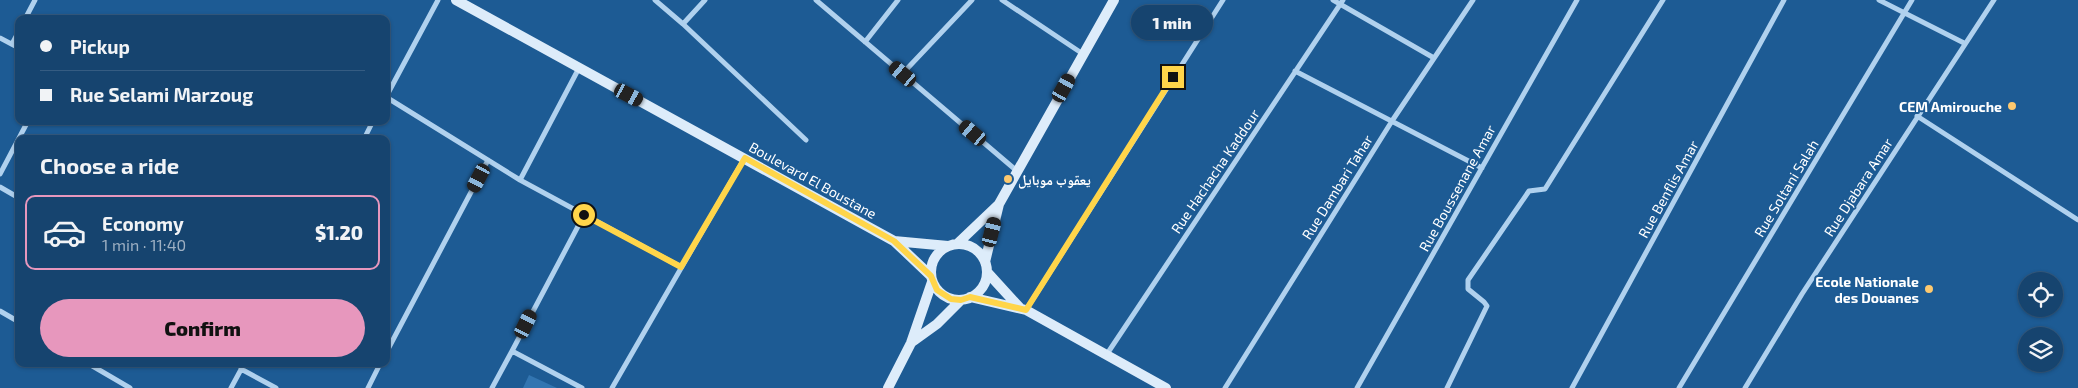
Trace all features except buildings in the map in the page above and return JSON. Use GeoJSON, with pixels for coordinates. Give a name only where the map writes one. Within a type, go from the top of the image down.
{"type":"FeatureCollection","features":[{"type":"Feature","properties":{"kind":"main road","name":"Boulevard El Boustane"},"geometry":{"type":"LineString","coordinates":[[456,0],[894,241]]}},
{"type":"Feature","properties":{"kind":"main road"},"geometry":{"type":"LineString","coordinates":[[911,343],[980,290],[985,282],[986,267],[999,204],[1114,0]]}},
{"type":"Feature","properties":{"kind":"main road"},"geometry":{"type":"LineString","coordinates":[[888,388],[911,343],[932,279],[932,262],[939,252],[952,245],[999,204]]}},
{"type":"Feature","properties":{"kind":"main road"},"geometry":{"type":"LineString","coordinates":[[894,241],[967,245],[976,250],[986,267],[1023,309]]}},
{"type":"Feature","properties":{"kind":"main road"},"geometry":{"type":"LineString","coordinates":[[894,241],[932,279],[942,295],[951,299],[966,299],[1023,309],[1166,388]]}},
{"type":"Feature","properties":{"kind":"street"},"geometry":{"type":"LineString","coordinates":[[27,15],[35,0]]}},
{"type":"Feature","properties":{"kind":"street"},"geometry":{"type":"LineString","coordinates":[[390,90],[438,0]]}},
{"type":"Feature","properties":{"kind":"street"},"geometry":{"type":"LineString","coordinates":[[654,0],[683,24],[806,140]]}},
{"type":"Feature","properties":{"kind":"street"},"geometry":{"type":"LineString","coordinates":[[683,24],[705,0]]}},
{"type":"Feature","properties":{"kind":"street"},"geometry":{"type":"LineString","coordinates":[[816,0],[1017,171]]}},
{"type":"Feature","properties":{"kind":"street"},"geometry":{"type":"LineString","coordinates":[[865,42],[898,0]]}},
{"type":"Feature","properties":{"kind":"street"},"geometry":{"type":"LineString","coordinates":[[903,74],[972,0]]}},
{"type":"Feature","properties":{"kind":"street"},"geometry":{"type":"LineString","coordinates":[[1002,0],[1082,54]]}},
{"type":"Feature","properties":{"kind":"street"},"geometry":{"type":"LineString","coordinates":[[1023,309],[1223,0]]}},
{"type":"Feature","properties":{"kind":"street"},"geometry":{"type":"LineString","coordinates":[[1333,0],[1341,2],[1434,58]]}},
{"type":"Feature","properties":{"kind":"street","name":"Rue Dambari Tahar"},"geometry":{"type":"LineString","coordinates":[[1225,388],[1392,121],[1473,0]]}},
{"type":"Feature","properties":{"kind":"street","name":"Rue Boussenane Amar"},"geometry":{"type":"LineString","coordinates":[[1357,388],[1577,0]]}},
{"type":"Feature","properties":{"kind":"street"},"geometry":{"type":"LineString","coordinates":[[1447,388],[1487,306],[1468,289],[1468,280],[1529,191],[1545,189],[1663,0]]}},
{"type":"Feature","properties":{"kind":"street","name":"Rue Benflis Amar"},"geometry":{"type":"LineString","coordinates":[[1572,388],[1784,0]]}},
{"type":"Feature","properties":{"kind":"street"},"geometry":{"type":"LineString","coordinates":[[1879,0],[1964,43]]}},
{"type":"Feature","properties":{"kind":"street","name":"Rue Soltani Salah"},"geometry":{"type":"LineString","coordinates":[[1679,388],[1912,0]]}},
{"type":"Feature","properties":{"kind":"street","name":"Rue Djabara Amar"},"geometry":{"type":"LineString","coordinates":[[1745,388],[1802,294],[1964,43],[1994,0]]}},
{"type":"Feature","properties":{"kind":"street","name":"Rue Hachacha Kaddour"},"geometry":{"type":"LineString","coordinates":[[1106,355],[1341,2]]}},
{"type":"Feature","properties":{"kind":"street"},"geometry":{"type":"LineString","coordinates":[[0,38],[15,46]]}},
{"type":"Feature","properties":{"kind":"street"},"geometry":{"type":"LineString","coordinates":[[12,44],[15,38]]}},
{"type":"Feature","properties":{"kind":"street"},"geometry":{"type":"LineString","coordinates":[[520,180],[579,67]]}},
{"type":"Feature","properties":{"kind":"street"},"geometry":{"type":"LineString","coordinates":[[1295,70],[1482,168]]}},
{"type":"Feature","properties":{"kind":"street"},"geometry":{"type":"LineString","coordinates":[[390,99],[520,180],[681,267]]}},
{"type":"Feature","properties":{"kind":"street"},"geometry":{"type":"LineString","coordinates":[[1917,116],[2078,220]]}},
{"type":"Feature","properties":{"kind":"street"},"geometry":{"type":"LineString","coordinates":[[0,174],[15,146]]}},
{"type":"Feature","properties":{"kind":"street"},"geometry":{"type":"LineString","coordinates":[[612,388],[745,158]]}},
{"type":"Feature","properties":{"kind":"street"},"geometry":{"type":"LineString","coordinates":[[390,345],[488,160]]}},
{"type":"Feature","properties":{"kind":"street"},"geometry":{"type":"LineString","coordinates":[[0,187],[15,196]]}},
{"type":"Feature","properties":{"kind":"street"},"geometry":{"type":"LineString","coordinates":[[492,388],[584,215]]}},
{"type":"Feature","properties":{"kind":"street"},"geometry":{"type":"LineString","coordinates":[[0,312],[15,320]]}},
{"type":"Feature","properties":{"kind":"street"},"geometry":{"type":"LineString","coordinates":[[512,351],[582,388]]}},
{"type":"Feature","properties":{"kind":"street"},"geometry":{"type":"LineString","coordinates":[[94,367],[130,388]]}},
{"type":"Feature","properties":{"kind":"street"},"geometry":{"type":"LineString","coordinates":[[368,388],[378,367]]}},
{"type":"Feature","properties":{"kind":"street"},"geometry":{"type":"LineString","coordinates":[[230,388],[241,369],[276,388]]}},
{"type":"Feature","properties":{"kind":"shaded area"},"geometry":{"type":"Polygon","coordinates":[[[529,375],[557,388],[523,388],[529,375]]]}},
{"type":"Feature","properties":{"kind":"place","name":"CEM Amirouche"},"geometry":{"type":"Point","coordinates":[2012,106]}},
{"type":"Feature","properties":{"kind":"place","name":"يعقوب موبايل"},"geometry":{"type":"Point","coordinates":[1008,179]}},
{"type":"Feature","properties":{"kind":"place","name":"Ecole Nationale des Douanes"},"geometry":{"type":"Point","coordinates":[1929,289]}},
{"type":"Feature","properties":{"kind":"route"},"geometry":{"type":"LineString","coordinates":[[584,215],[681,267],[745,158],[894,241],[931,276],[932,282],[942,295],[951,299],[961,300],[970,297],[1026,310],[1173,77]]}}]}
